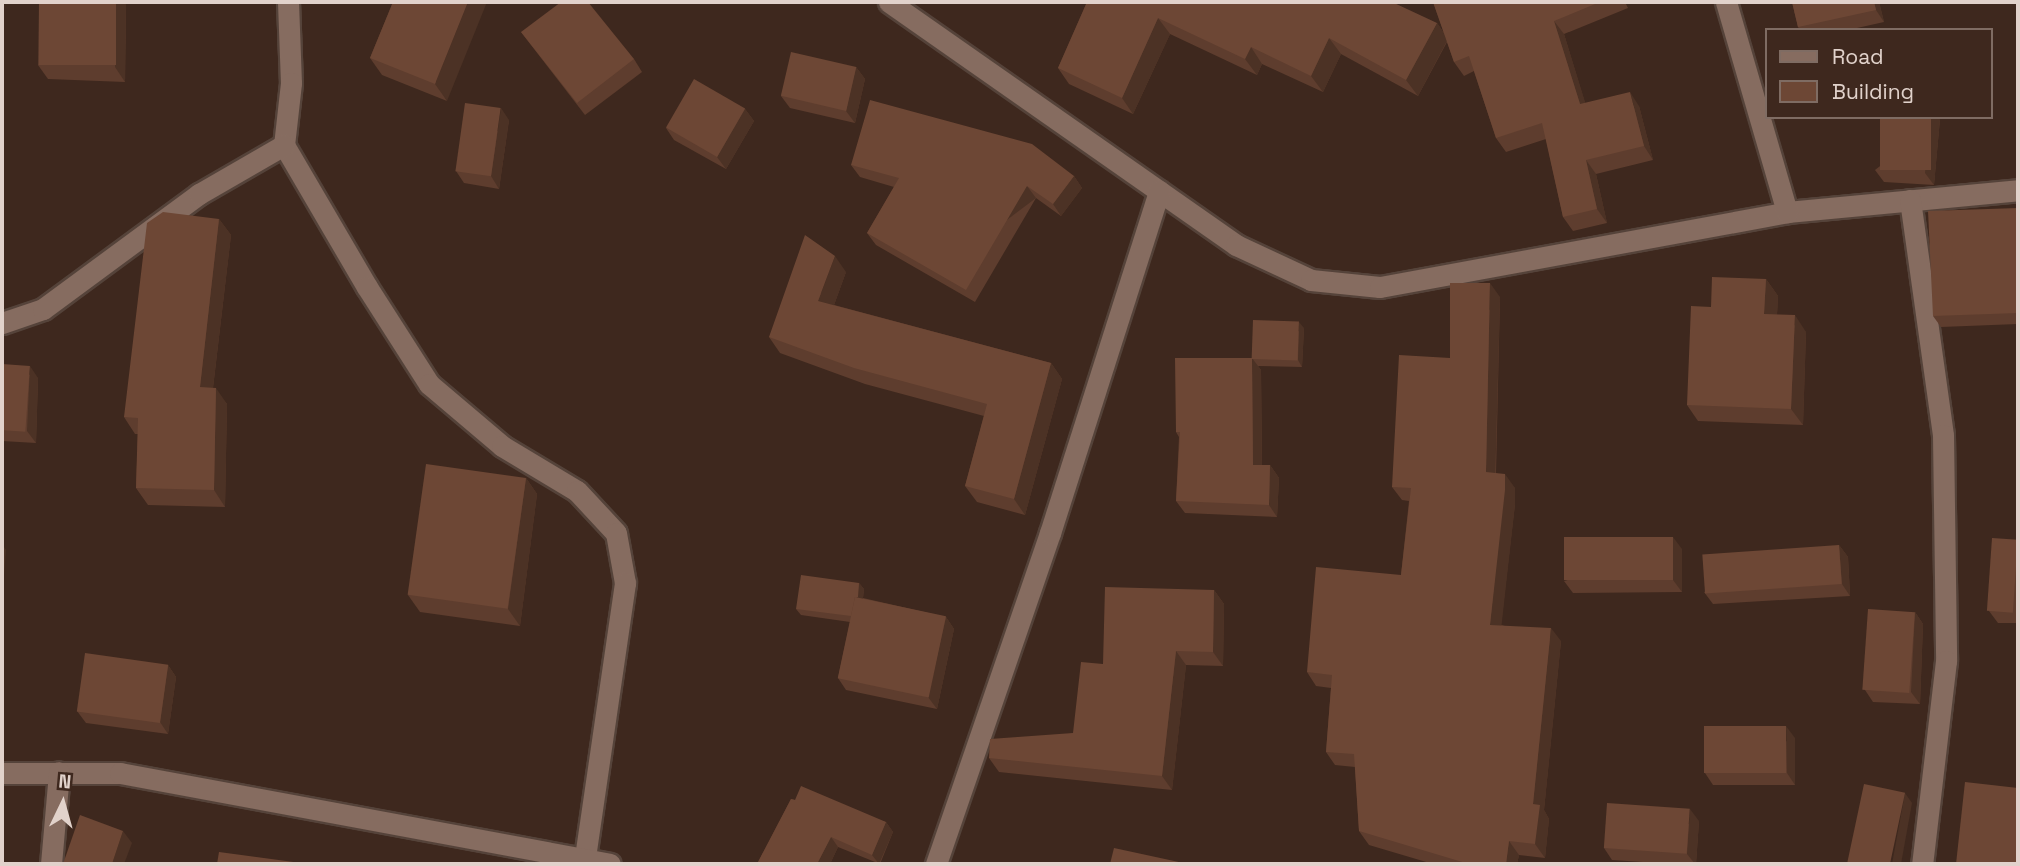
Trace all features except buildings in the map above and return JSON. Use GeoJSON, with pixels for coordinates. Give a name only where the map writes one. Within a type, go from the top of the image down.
{"type":"FeatureCollection","features":[{"type":"Feature","properties":{"kind":"street"},"geometry":{"type":"LineString","coordinates":[[288,2],[291,83],[284,145],[429,384],[502,446],[577,491],[616,533],[625,583],[584,861]]}},
{"type":"Feature","properties":{"kind":"street"},"geometry":{"type":"LineString","coordinates":[[889,2],[1236,245],[1311,281],[1380,286],[1787,212],[2018,190]]}},
{"type":"Feature","properties":{"kind":"street"},"geometry":{"type":"LineString","coordinates":[[1726,2],[1787,212]]}},
{"type":"Feature","properties":{"kind":"street"},"geometry":{"type":"LineString","coordinates":[[2,323],[43,309],[199,194],[284,145]]}},
{"type":"Feature","properties":{"kind":"street"},"geometry":{"type":"LineString","coordinates":[[936,864],[1051,533],[1159,191]]}},
{"type":"Feature","properties":{"kind":"street"},"geometry":{"type":"LineString","coordinates":[[1910,200],[1943,435],[1946,661],[1922,864]]}},
{"type":"Feature","properties":{"kind":"street"},"geometry":{"type":"LineString","coordinates":[[51,864],[59,772]]}},
{"type":"Feature","properties":{"kind":"street"},"geometry":{"type":"LineString","coordinates":[[2,773],[120,773],[610,864]]}}]}
